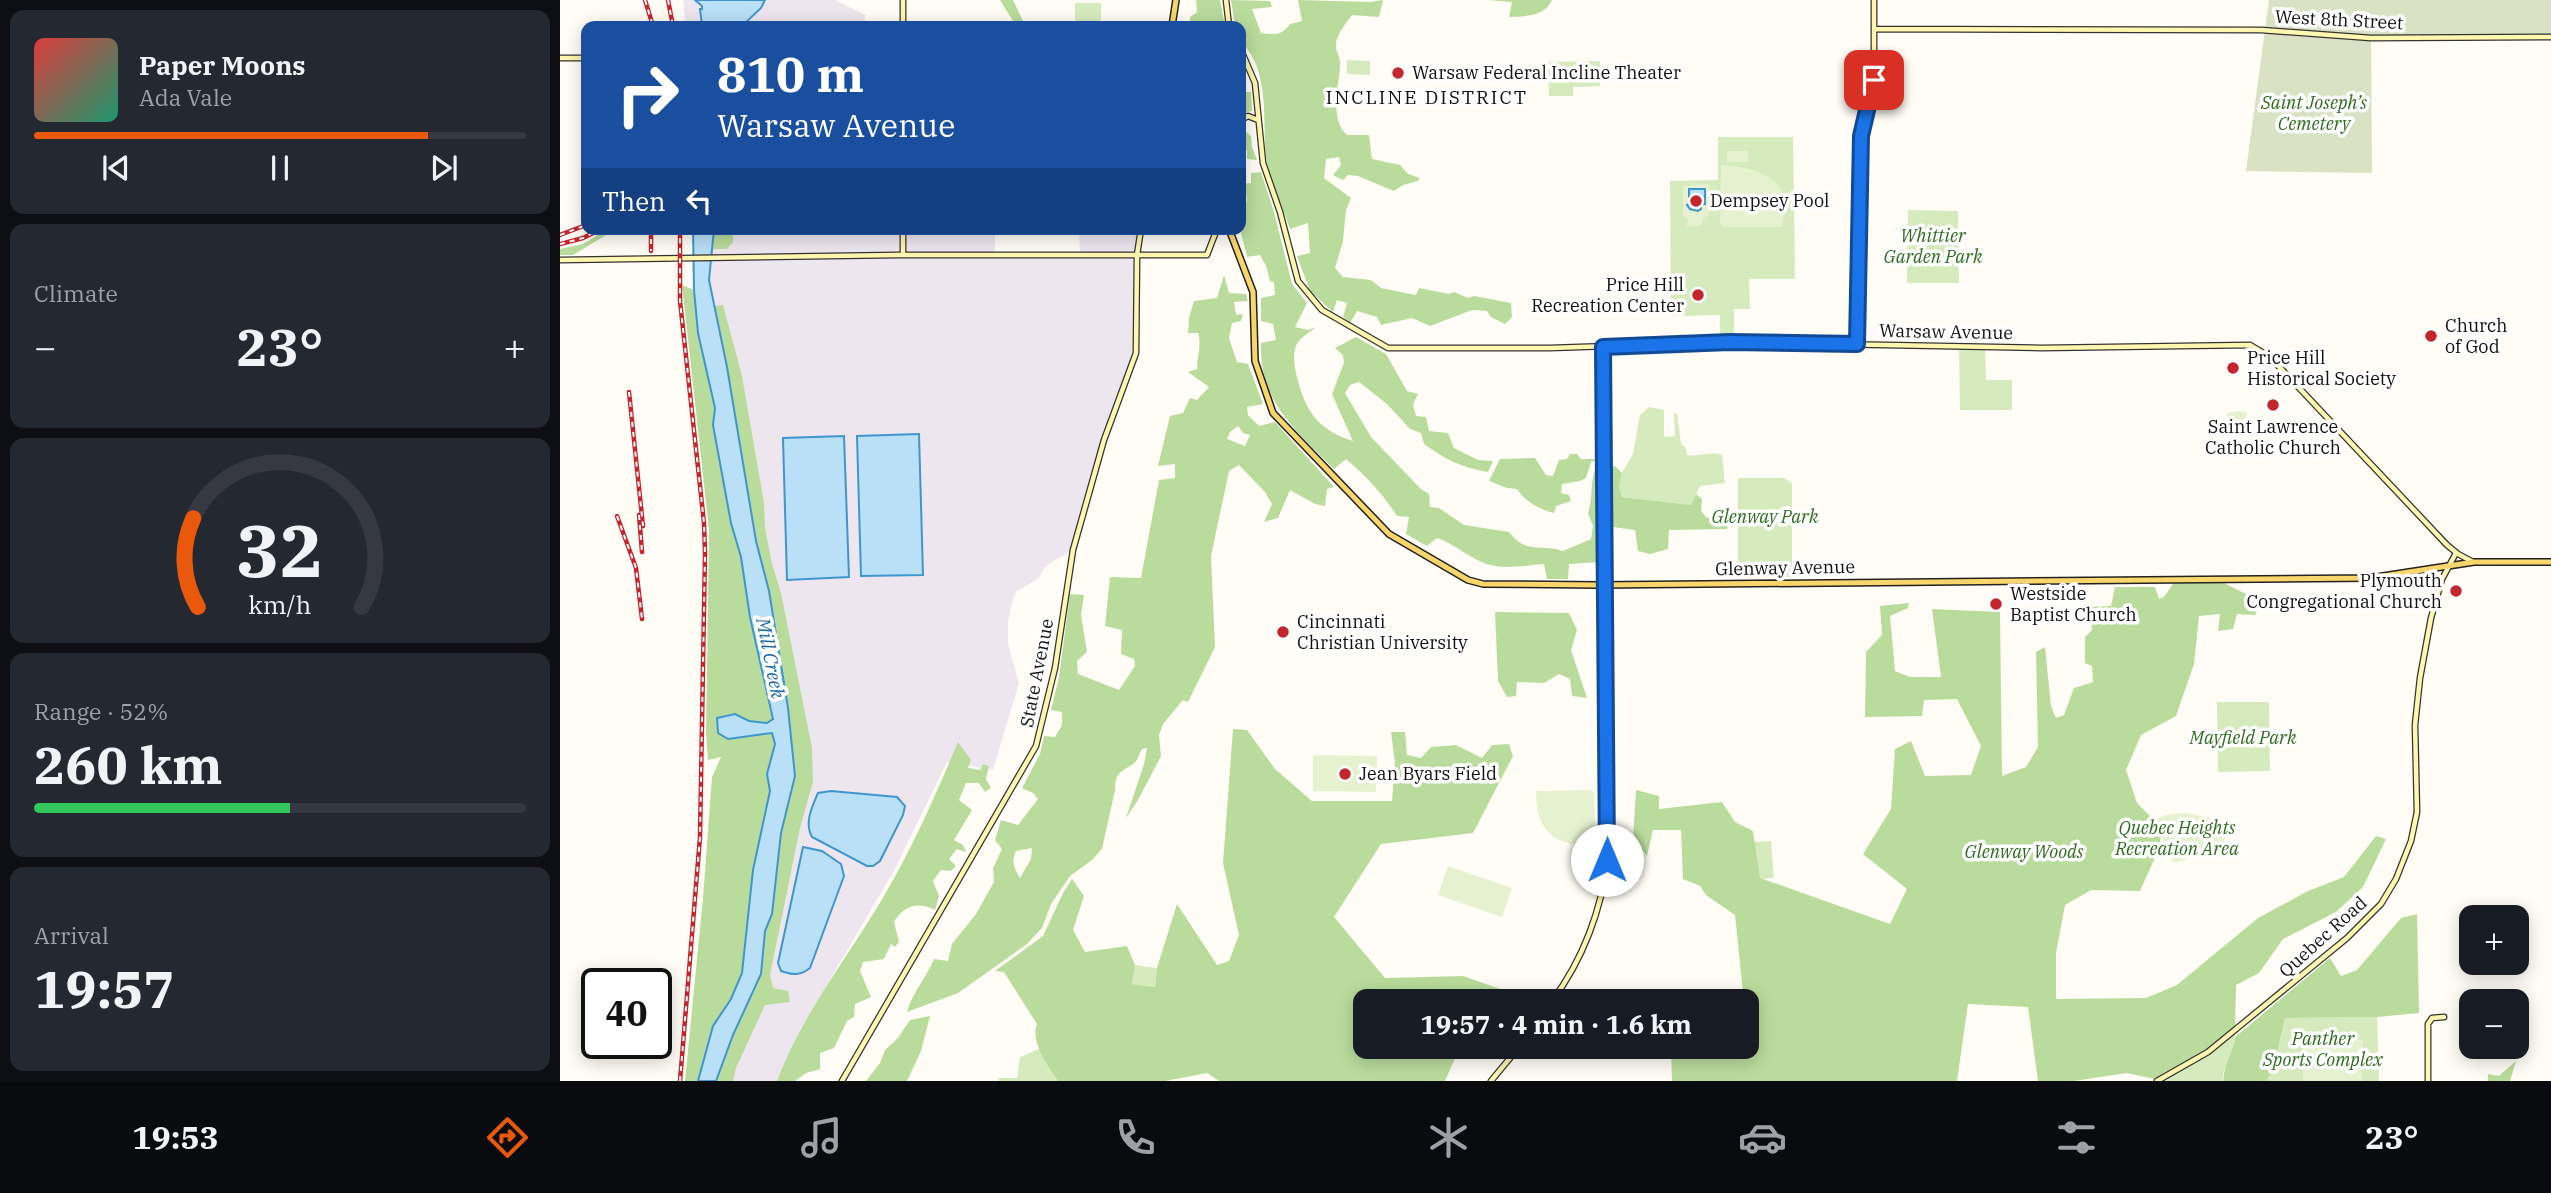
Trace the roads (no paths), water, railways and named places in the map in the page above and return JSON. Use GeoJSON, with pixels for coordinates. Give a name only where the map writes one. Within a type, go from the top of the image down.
{"type":"FeatureCollection","features":[{"type":"Feature","properties":{"kind":"main road"},"geometry":{"type":"LineString","coordinates":[[1173,21],[1176,0]]}},
{"type":"Feature","properties":{"kind":"main road","name":"Glenway Avenue"},"geometry":{"type":"LineString","coordinates":[[1231,235],[1253,292],[1255,361],[1271,409],[1389,534],[1474,582],[1606,584],[2370,578],[2474,562],[2551,562]]}},
{"type":"Feature","properties":{"kind":"street"},"geometry":{"type":"LineString","coordinates":[[903,0],[903,21]]}},
{"type":"Feature","properties":{"kind":"street"},"geometry":{"type":"LineString","coordinates":[[1226,0],[1228,21]]}},
{"type":"Feature","properties":{"kind":"street"},"geometry":{"type":"LineString","coordinates":[[1857,344],[1861,136],[1874,86],[1874,0]]}},
{"type":"Feature","properties":{"kind":"street","name":"West 8th Street"},"geometry":{"type":"LineString","coordinates":[[1874,29],[2261,30],[2379,38],[2551,37]]}},
{"type":"Feature","properties":{"kind":"street"},"geometry":{"type":"LineString","coordinates":[[560,58],[581,58]]}},
{"type":"Feature","properties":{"kind":"street","name":"Warsaw Avenue"},"geometry":{"type":"LineString","coordinates":[[1246,62],[1255,83],[1263,163],[1280,212],[1296,275],[1303,289],[1322,310],[1388,348],[1603,347],[1730,342],[2041,348],[2255,346],[2270,357],[2456,552],[2474,562]]}},
{"type":"Feature","properties":{"kind":"street"},"geometry":{"type":"LineString","coordinates":[[1246,118],[1258,121]]}},
{"type":"Feature","properties":{"kind":"street"},"geometry":{"type":"LineString","coordinates":[[903,235],[903,255]]}},
{"type":"Feature","properties":{"kind":"street","name":"State Avenue"},"geometry":{"type":"LineString","coordinates":[[842,1081],[1036,746],[1055,668],[1073,550],[1104,440],[1136,352],[1136,255],[1140,235]]}},
{"type":"Feature","properties":{"kind":"street"},"geometry":{"type":"LineString","coordinates":[[560,260],[903,255],[1208,255],[1215,235]]}},
{"type":"Feature","properties":{"kind":"street"},"geometry":{"type":"LineString","coordinates":[[1560,989],[1587,937],[1601,900],[1606,876],[1608,793],[1603,347]]}},
{"type":"Feature","properties":{"kind":"street","name":"Quebec Road"},"geometry":{"type":"LineString","coordinates":[[2157,1081],[2208,1052],[2347,938],[2381,904],[2396,879],[2415,826],[2418,799],[2417,701],[2431,618],[2447,568],[2456,552]]}},
{"type":"Feature","properties":{"kind":"street"},"geometry":{"type":"LineString","coordinates":[[2428,1081],[2428,1024],[2432,1018],[2444,1017]]}},
{"type":"Feature","properties":{"kind":"street"},"geometry":{"type":"LineString","coordinates":[[1491,1081],[1509,1059]]}},
{"type":"Feature","properties":{"kind":"water"},"geometry":{"type":"Polygon","coordinates":[[[695,0],[765,0],[761,8],[747,21],[701,21],[702,6],[695,0]]]}},
{"type":"Feature","properties":{"kind":"water"},"geometry":{"type":"Polygon","coordinates":[[[1689,189],[1705,189],[1705,204],[1701,204],[1699,200],[1701,209],[1698,211],[1687,205],[1693,201],[1689,199],[1689,189]]]}},
{"type":"Feature","properties":{"kind":"water","name":"Mill Creek"},"geometry":{"type":"Polygon","coordinates":[[[693,235],[713,235],[709,280],[727,367],[756,541],[769,591],[788,708],[795,776],[781,833],[772,914],[765,931],[761,974],[733,1035],[716,1081],[698,1081],[713,1026],[731,999],[742,973],[753,870],[770,791],[767,774],[775,744],[772,733],[728,739],[718,733],[717,718],[735,714],[749,721],[767,723],[773,719],[750,617],[741,557],[731,523],[713,425],[715,408],[698,333],[693,235]]]}},
{"type":"Feature","properties":{"kind":"water"},"geometry":{"type":"Polygon","coordinates":[[[919,434],[923,575],[861,576],[857,436],[919,434]]]}},
{"type":"Feature","properties":{"kind":"water"},"geometry":{"type":"Polygon","coordinates":[[[844,436],[849,577],[787,580],[783,438],[844,436]]]}},
{"type":"Feature","properties":{"kind":"water"},"geometry":{"type":"Polygon","coordinates":[[[831,791],[897,797],[905,806],[880,861],[873,866],[867,866],[812,837],[809,821],[813,804],[818,793],[831,791]]]}},
{"type":"Feature","properties":{"kind":"water"},"geometry":{"type":"Polygon","coordinates":[[[803,847],[822,851],[841,864],[844,876],[810,968],[799,974],[792,974],[781,971],[778,963],[803,847]]]}},
{"type":"Feature","properties":{"kind":"railway"},"geometry":{"type":"LineString","coordinates":[[645,0],[651,21]]}},
{"type":"Feature","properties":{"kind":"railway"},"geometry":{"type":"LineString","coordinates":[[668,0],[672,21]]}},
{"type":"Feature","properties":{"kind":"railway"},"geometry":{"type":"LineString","coordinates":[[560,235],[581,227]]}},
{"type":"Feature","properties":{"kind":"railway"},"geometry":{"type":"LineString","coordinates":[[560,244],[589,235]]}},
{"type":"Feature","properties":{"kind":"railway"},"geometry":{"type":"LineString","coordinates":[[651,235],[651,251]]}},
{"type":"Feature","properties":{"kind":"railway"},"geometry":{"type":"LineString","coordinates":[[680,235],[680,301],[705,553],[700,837],[680,1081]]}},
{"type":"Feature","properties":{"kind":"railway"},"geometry":{"type":"LineString","coordinates":[[629,392],[643,526]]}},
{"type":"Feature","properties":{"kind":"railway"},"geometry":{"type":"LineString","coordinates":[[639,515],[642,552]]}},
{"type":"Feature","properties":{"kind":"railway"},"geometry":{"type":"LineString","coordinates":[[617,516],[636,568],[642,619]]}},
{"type":"Feature","properties":{"kind":"place","name":"Warsaw Federal Incline Theater"},"geometry":{"type":"Point","coordinates":[1398,73]}},
{"type":"Feature","properties":{"kind":"place","name":"Dempsey Pool"},"geometry":{"type":"Point","coordinates":[1696,201]}},
{"type":"Feature","properties":{"kind":"place","name":"Price Hill Recreation Center"},"geometry":{"type":"Point","coordinates":[1698,295]}},
{"type":"Feature","properties":{"kind":"place","name":"Church of God"},"geometry":{"type":"Point","coordinates":[2431,336]}},
{"type":"Feature","properties":{"kind":"place","name":"Price Hill Historical Society"},"geometry":{"type":"Point","coordinates":[2233,368]}},
{"type":"Feature","properties":{"kind":"place","name":"Saint Lawrence Catholic Church"},"geometry":{"type":"Point","coordinates":[2273,405]}},
{"type":"Feature","properties":{"kind":"place","name":"Plymouth Congregational Church"},"geometry":{"type":"Point","coordinates":[2456,591]}},
{"type":"Feature","properties":{"kind":"place","name":"Westside Baptist Church"},"geometry":{"type":"Point","coordinates":[1996,604]}},
{"type":"Feature","properties":{"kind":"place","name":"Cincinnati Christian University"},"geometry":{"type":"Point","coordinates":[1283,632]}},
{"type":"Feature","properties":{"kind":"place","name":"Jean Byars Field"},"geometry":{"type":"Point","coordinates":[1345,774]}},
{"type":"Feature","properties":{"kind":"district","name":"INCLINE DISTRICT"},"geometry":{"type":"Point","coordinates":[1427,97]}},
{"type":"Feature","properties":{"kind":"park label","name":"Saint Joseph’s Cemetery"},"geometry":{"type":"Point","coordinates":[2314,113]}},
{"type":"Feature","properties":{"kind":"park label","name":"Whittier Garden Park"},"geometry":{"type":"Point","coordinates":[1933,246]}},
{"type":"Feature","properties":{"kind":"park label","name":"Glenway Park"},"geometry":{"type":"Point","coordinates":[1765,517]}},
{"type":"Feature","properties":{"kind":"park label","name":"Mayfield Park"},"geometry":{"type":"Point","coordinates":[2243,738]}},
{"type":"Feature","properties":{"kind":"park label","name":"Quebec Heights Recreation Area"},"geometry":{"type":"Point","coordinates":[2177,838]}},
{"type":"Feature","properties":{"kind":"park label","name":"Glenway Woods"},"geometry":{"type":"Point","coordinates":[2024,852]}},
{"type":"Feature","properties":{"kind":"park label","name":"Panther Sports Complex"},"geometry":{"type":"Point","coordinates":[2323,1049]}}]}
